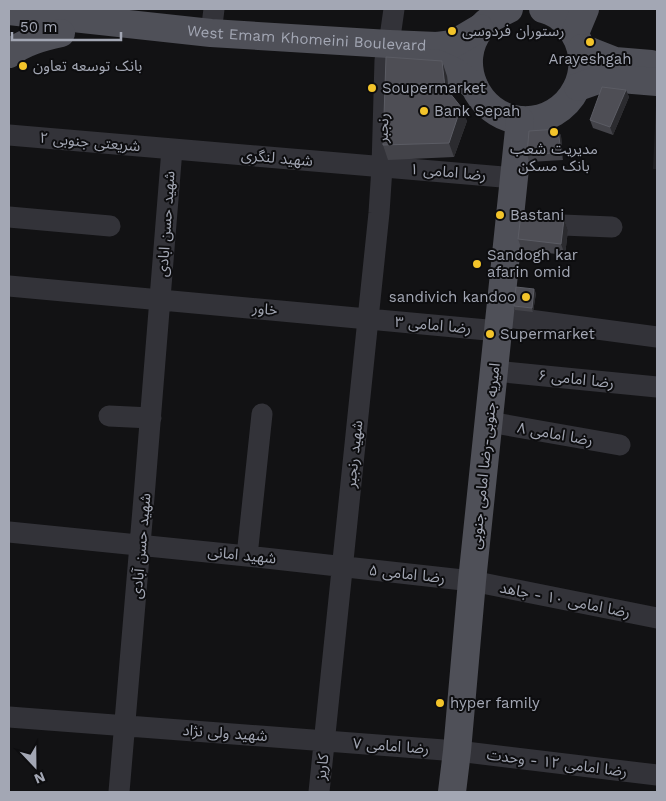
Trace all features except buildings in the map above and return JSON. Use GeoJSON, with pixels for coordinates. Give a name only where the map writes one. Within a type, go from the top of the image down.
{"type":"FeatureCollection","features":[{"type":"Feature","properties":{"kind":"main road","name":"West Emam Khomeini Boulevard"},"geometry":{"type":"LineString","coordinates":[[9,11],[55,20],[387,52],[453,44],[480,28],[494,16],[509,9]]}},
{"type":"Feature","properties":{"kind":"main road"},"geometry":{"type":"LineString","coordinates":[[543,9],[580,30],[615,61],[657,64]]}},
{"type":"Feature","properties":{"kind":"main road","name":"West Emam Khomeini Boulevard"},"geometry":{"type":"LineString","coordinates":[[9,31],[55,20],[213,21],[387,52],[438,64],[457,73],[474,86]]}},
{"type":"Feature","properties":{"kind":"main road"},"geometry":{"type":"LineString","coordinates":[[9,54],[35,39],[55,20]]}},
{"type":"Feature","properties":{"kind":"main road"},"geometry":{"type":"LineString","coordinates":[[480,28],[469,56],[469,72],[474,86],[481,99],[492,109],[520,120],[538,119],[554,112],[568,101],[578,87],[583,68],[580,30]]}},
{"type":"Feature","properties":{"kind":"main road"},"geometry":{"type":"LineString","coordinates":[[578,87],[598,80],[621,79],[657,82]]}},
{"type":"Feature","properties":{"kind":"main road","name":"امیریه جنوبی-رضا امامی جنوبی"},"geometry":{"type":"LineString","coordinates":[[452,792],[520,120]]}},
{"type":"Feature","properties":{"kind":"street","name":"رنجبر"},"geometry":{"type":"LineString","coordinates":[[382,167],[387,52],[394,9]]}},
{"type":"Feature","properties":{"kind":"street","name":"شریعتی جنوبی ۲"},"geometry":{"type":"LineString","coordinates":[[9,135],[172,149]]}},
{"type":"Feature","properties":{"kind":"street","name":"شهید لنگری"},"geometry":{"type":"LineString","coordinates":[[172,149],[382,167]]}},
{"type":"Feature","properties":{"kind":"street","name":"شهید حسن ابادی"},"geometry":{"type":"LineString","coordinates":[[161,300],[172,149]]}},
{"type":"Feature","properties":{"kind":"street","name":"رضا امامی ۱"},"geometry":{"type":"LineString","coordinates":[[382,167],[514,178]]}},
{"type":"Feature","properties":{"kind":"street","name":"شهید رنجبر"},"geometry":{"type":"LineString","coordinates":[[325,741],[369,319],[382,167]]}},
{"type":"Feature","properties":{"kind":"street"},"geometry":{"type":"LineString","coordinates":[[9,217],[110,226]]}},
{"type":"Feature","properties":{"kind":"street"},"geometry":{"type":"LineString","coordinates":[[510,222],[612,227]]}},
{"type":"Feature","properties":{"kind":"street","name":"خاور"},"geometry":{"type":"LineString","coordinates":[[9,286],[369,319]]}},
{"type":"Feature","properties":{"kind":"street","name":"شهید حسن آبادی"},"geometry":{"type":"LineString","coordinates":[[119,792],[161,300]]}},
{"type":"Feature","properties":{"kind":"street","name":"رضا امامی ۳"},"geometry":{"type":"LineString","coordinates":[[369,319],[499,323],[657,337]]}},
{"type":"Feature","properties":{"kind":"street","name":"رضا امامی ۶"},"geometry":{"type":"LineString","coordinates":[[494,371],[657,388]]}},
{"type":"Feature","properties":{"kind":"street"},"geometry":{"type":"LineString","coordinates":[[247,556],[262,414]]}},
{"type":"Feature","properties":{"kind":"street"},"geometry":{"type":"LineString","coordinates":[[110,416],[151,418]]}},
{"type":"Feature","properties":{"kind":"street","name":"رضا امامی ۸"},"geometry":{"type":"LineString","coordinates":[[489,422],[620,445]]}},
{"type":"Feature","properties":{"kind":"street","name":"شهید امانی"},"geometry":{"type":"LineString","coordinates":[[9,532],[342,567]]}},
{"type":"Feature","properties":{"kind":"street","name":"رضا امامی ۵"},"geometry":{"type":"LineString","coordinates":[[342,567],[472,581]]}},
{"type":"Feature","properties":{"kind":"street","name":"رضا امامی ۱۰ - جاهد"},"geometry":{"type":"LineString","coordinates":[[472,581],[657,618]]}},
{"type":"Feature","properties":{"kind":"street","name":"شهید ولی نژاد"},"geometry":{"type":"LineString","coordinates":[[9,717],[325,741]]}},
{"type":"Feature","properties":{"kind":"street","name":"رضا امامی ۷"},"geometry":{"type":"LineString","coordinates":[[325,741],[457,751]]}},
{"type":"Feature","properties":{"kind":"street","name":"کاریز"},"geometry":{"type":"LineString","coordinates":[[319,792],[325,741]]}},
{"type":"Feature","properties":{"kind":"street","name":"رضا امامی ۱۲ - وحدت"},"geometry":{"type":"LineString","coordinates":[[457,751],[657,776]]}},
{"type":"Feature","properties":{"kind":"shaded area"},"geometry":{"type":"Polygon","coordinates":[[[656,104],[657,169],[653,169],[656,104]]]}},
{"type":"Feature","properties":{"kind":"place","name":"رستوران فردوسی"},"geometry":{"type":"Point","coordinates":[452,31]}},
{"type":"Feature","properties":{"kind":"place","name":"Arayeshgah"},"geometry":{"type":"Point","coordinates":[590,42]}},
{"type":"Feature","properties":{"kind":"place","name":"بانک توسعه تعاون"},"geometry":{"type":"Point","coordinates":[23,66]}},
{"type":"Feature","properties":{"kind":"place","name":"Soupermarket"},"geometry":{"type":"Point","coordinates":[372,88]}},
{"type":"Feature","properties":{"kind":"place","name":"Bank Sepah"},"geometry":{"type":"Point","coordinates":[424,111]}},
{"type":"Feature","properties":{"kind":"place","name":"مدیریت شعب بانک مسکن"},"geometry":{"type":"Point","coordinates":[554,132]}},
{"type":"Feature","properties":{"kind":"place","name":"Bastani"},"geometry":{"type":"Point","coordinates":[500,215]}},
{"type":"Feature","properties":{"kind":"place","name":"Sandogh kar afarin omid"},"geometry":{"type":"Point","coordinates":[477,264]}},
{"type":"Feature","properties":{"kind":"place","name":"sandivich kandoo"},"geometry":{"type":"Point","coordinates":[526,297]}},
{"type":"Feature","properties":{"kind":"place","name":"Supermarket"},"geometry":{"type":"Point","coordinates":[490,334]}},
{"type":"Feature","properties":{"kind":"place","name":"hyper family"},"geometry":{"type":"Point","coordinates":[440,703]}}]}
